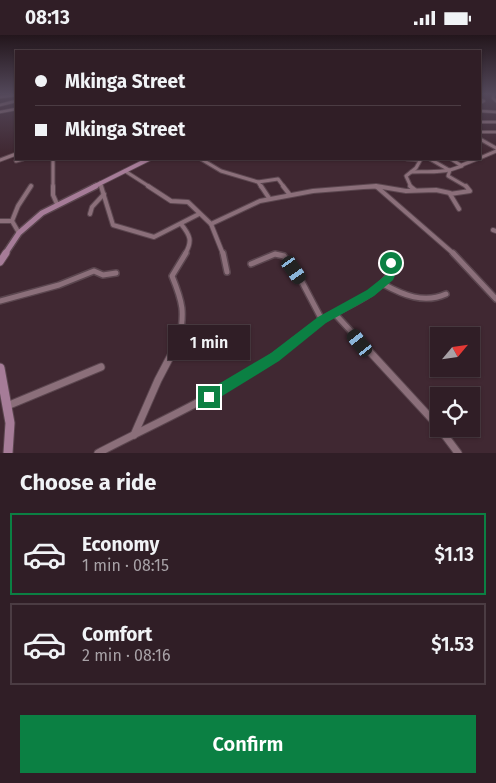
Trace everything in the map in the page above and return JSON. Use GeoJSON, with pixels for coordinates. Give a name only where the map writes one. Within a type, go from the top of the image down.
{"type":"FeatureCollection","features":[{"type":"Feature","properties":{"kind":"street"},"geometry":{"type":"LineString","coordinates":[[481,122],[496,122]]}},
{"type":"Feature","properties":{"kind":"street"},"geometry":{"type":"LineString","coordinates":[[481,132],[496,132]]}},
{"type":"Feature","properties":{"kind":"street"},"geometry":{"type":"LineString","coordinates":[[481,140],[496,148]]}},
{"type":"Feature","properties":{"kind":"street"},"geometry":{"type":"LineString","coordinates":[[481,157],[496,151]]}},
{"type":"Feature","properties":{"kind":"street"},"geometry":{"type":"LineString","coordinates":[[0,159],[15,154]]}},
{"type":"Feature","properties":{"kind":"street"},"geometry":{"type":"LineString","coordinates":[[53,160],[52,189],[57,204]]}},
{"type":"Feature","properties":{"kind":"street"},"geometry":{"type":"LineString","coordinates":[[0,261],[19,233],[42,213],[144,160]]}},
{"type":"Feature","properties":{"kind":"street"},"geometry":{"type":"LineString","coordinates":[[203,160],[221,171],[258,182],[278,179],[290,195]]}},
{"type":"Feature","properties":{"kind":"street"},"geometry":{"type":"LineString","coordinates":[[415,190],[406,180],[406,176],[416,168],[421,160]]}},
{"type":"Feature","properties":{"kind":"street"},"geometry":{"type":"LineString","coordinates":[[432,160],[449,170]]}},
{"type":"Feature","properties":{"kind":"street"},"geometry":{"type":"LineString","coordinates":[[452,160],[462,165]]}},
{"type":"Feature","properties":{"kind":"street"},"geometry":{"type":"LineString","coordinates":[[409,173],[424,171],[435,173],[449,170],[474,160]]}},
{"type":"Feature","properties":{"kind":"street"},"geometry":{"type":"LineString","coordinates":[[211,224],[229,217],[249,205],[269,198],[290,195],[376,186],[406,191],[470,192],[466,187],[449,178],[449,170]]}},
{"type":"Feature","properties":{"kind":"street"},"geometry":{"type":"LineString","coordinates":[[125,171],[170,201],[188,202],[211,224],[222,247],[227,272]]}},
{"type":"Feature","properties":{"kind":"street"},"geometry":{"type":"LineString","coordinates":[[258,182],[269,198]]}},
{"type":"Feature","properties":{"kind":"street"},"geometry":{"type":"LineString","coordinates":[[100,183],[112,223],[117,227],[154,237],[199,214]]}},
{"type":"Feature","properties":{"kind":"street"},"geometry":{"type":"LineString","coordinates":[[12,221],[18,206],[31,186]]}},
{"type":"Feature","properties":{"kind":"street"},"geometry":{"type":"LineString","coordinates":[[376,186],[449,249],[496,299]]}},
{"type":"Feature","properties":{"kind":"street"},"geometry":{"type":"LineString","coordinates":[[450,193],[458,209]]}},
{"type":"Feature","properties":{"kind":"street"},"geometry":{"type":"LineString","coordinates":[[90,214],[92,207],[104,194]]}},
{"type":"Feature","properties":{"kind":"street"},"geometry":{"type":"LineString","coordinates":[[0,221],[12,221]]}},
{"type":"Feature","properties":{"kind":"street"},"geometry":{"type":"LineString","coordinates":[[12,221],[19,233]]}},
{"type":"Feature","properties":{"kind":"street"},"geometry":{"type":"LineString","coordinates":[[134,435],[158,380],[179,342],[183,323],[183,303],[172,276],[191,240],[181,224]]}},
{"type":"Feature","properties":{"kind":"street"},"geometry":{"type":"LineString","coordinates":[[251,264],[280,253],[284,255],[302,282],[322,320]]}},
{"type":"Feature","properties":{"kind":"street"},"geometry":{"type":"LineString","coordinates":[[98,453],[209,397],[260,367],[322,320],[383,284],[392,271],[391,263]]}},
{"type":"Feature","properties":{"kind":"street"},"geometry":{"type":"LineString","coordinates":[[0,301],[58,285],[94,271],[103,275],[116,273]]}},
{"type":"Feature","properties":{"kind":"street"},"geometry":{"type":"LineString","coordinates":[[383,284],[396,291],[422,299],[435,299],[446,294]]}},
{"type":"Feature","properties":{"kind":"street"},"geometry":{"type":"LineString","coordinates":[[335,314],[430,418]]}},
{"type":"Feature","properties":{"kind":"street"},"geometry":{"type":"LineString","coordinates":[[6,406],[101,367]]}},
{"type":"Feature","properties":{"kind":"street"},"geometry":{"type":"LineString","coordinates":[[0,368],[10,437],[8,453]]}},
{"type":"Feature","properties":{"kind":"street"},"geometry":{"type":"LineString","coordinates":[[446,437],[458,453]]}},
{"type":"Feature","properties":{"kind":"route"},"geometry":{"type":"LineString","coordinates":[[209,397],[275,357],[322,320],[371,293],[389,277],[392,271],[391,263]]}}]}
